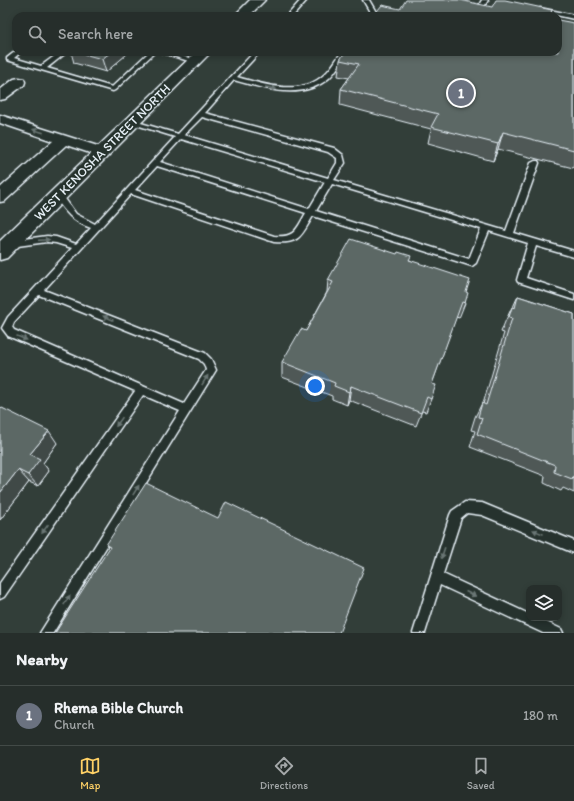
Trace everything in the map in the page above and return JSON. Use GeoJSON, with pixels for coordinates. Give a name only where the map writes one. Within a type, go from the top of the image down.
{"type":"FeatureCollection","features":[{"type":"Feature","properties":{"kind":"main road"},"geometry":{"type":"LineString","coordinates":[[246,12],[258,0]]}},
{"type":"Feature","properties":{"kind":"main road","name":"WEST KENOSHA STREET NORTH"},"geometry":{"type":"LineString","coordinates":[[4,248],[200,57]]}},
{"type":"Feature","properties":{"kind":"street"},"geometry":{"type":"LineString","coordinates":[[0,96],[19,82]]}},
{"type":"Feature","properties":{"kind":"street"},"geometry":{"type":"LineString","coordinates":[[0,119],[102,152]]}},
{"type":"Feature","properties":{"kind":"street"},"geometry":{"type":"LineString","coordinates":[[0,197],[64,139]]}},
{"type":"Feature","properties":{"kind":"lane"},"geometry":{"type":"LineString","coordinates":[[294,12],[304,0]]}},
{"type":"Feature","properties":{"kind":"lane"},"geometry":{"type":"LineString","coordinates":[[366,0],[373,12]]}},
{"type":"Feature","properties":{"kind":"lane"},"geometry":{"type":"LineString","coordinates":[[478,12],[485,0]]}},
{"type":"Feature","properties":{"kind":"lane"},"geometry":{"type":"LineString","coordinates":[[536,9],[546,12]]}},
{"type":"Feature","properties":{"kind":"lane"},"geometry":{"type":"LineString","coordinates":[[562,17],[574,17]]}},
{"type":"Feature","properties":{"kind":"lane"},"geometry":{"type":"LineString","coordinates":[[13,56],[9,59],[113,88],[148,56]]}},
{"type":"Feature","properties":{"kind":"lane"},"geometry":{"type":"LineString","coordinates":[[42,69],[59,56]]}},
{"type":"Feature","properties":{"kind":"lane"},"geometry":{"type":"LineString","coordinates":[[186,409],[10,334],[7,328],[11,320],[253,56]]}},
{"type":"Feature","properties":{"kind":"lane"},"geometry":{"type":"LineString","coordinates":[[233,78],[276,89],[297,89],[317,83],[326,78],[342,56]]}},
{"type":"Feature","properties":{"kind":"lane"},"geometry":{"type":"LineString","coordinates":[[129,191],[274,239],[287,240],[297,235],[341,163],[340,157],[331,150],[200,114]]}},
{"type":"Feature","properties":{"kind":"lane"},"geometry":{"type":"LineString","coordinates":[[132,122],[574,254]]}},
{"type":"Feature","properties":{"kind":"lane"},"geometry":{"type":"LineString","coordinates":[[155,163],[472,264],[486,228]]}},
{"type":"Feature","properties":{"kind":"lane"},"geometry":{"type":"LineString","coordinates":[[509,235],[535,163]]}},
{"type":"Feature","properties":{"kind":"lane"},"geometry":{"type":"LineString","coordinates":[[58,195],[72,216],[82,222],[96,227]]}},
{"type":"Feature","properties":{"kind":"lane"},"geometry":{"type":"LineString","coordinates":[[4,248],[46,239],[56,240],[77,248]]}},
{"type":"Feature","properties":{"kind":"lane"},"geometry":{"type":"LineString","coordinates":[[533,242],[521,280],[574,297]]}},
{"type":"Feature","properties":{"kind":"lane"},"geometry":{"type":"LineString","coordinates":[[38,291],[202,356],[208,362],[211,370],[46,633]]}},
{"type":"Feature","properties":{"kind":"lane"},"geometry":{"type":"LineString","coordinates":[[0,593],[141,390]]}},
{"type":"Feature","properties":{"kind":"lane"},"geometry":{"type":"LineString","coordinates":[[419,633],[456,515],[465,507],[482,509],[574,547]]}},
{"type":"Feature","properties":{"kind":"lane"},"geometry":{"type":"LineString","coordinates":[[436,577],[557,633]]}},
{"type":"Feature","properties":{"kind":"building"},"geometry":{"type":"Polygon","coordinates":[[[406,0],[460,0],[492,7],[496,0],[505,0],[552,10],[551,12],[376,12],[382,5],[400,9],[406,0]]]}},
{"type":"Feature","properties":{"kind":"building"},"geometry":{"type":"Polygon","coordinates":[[[562,21],[574,23],[574,150],[503,132],[498,144],[431,127],[438,114],[341,89],[359,64],[340,60],[342,56],[562,56],[562,21]]]}},
{"type":"Feature","properties":{"kind":"building"},"geometry":{"type":"Polygon","coordinates":[[[91,56],[106,56],[102,59],[91,56]]]}},
{"type":"Feature","properties":{"kind":"building"},"geometry":{"type":"Polygon","coordinates":[[[351,239],[397,254],[398,252],[411,256],[409,260],[470,280],[466,292],[468,293],[465,303],[462,302],[432,384],[436,385],[431,399],[427,397],[421,413],[351,386],[349,392],[334,386],[335,383],[282,362],[301,329],[306,331],[333,282],[328,280],[351,239]]]}},
{"type":"Feature","properties":{"kind":"building"},"geometry":{"type":"Polygon","coordinates":[[[518,296],[574,314],[574,477],[573,476],[572,479],[554,472],[555,465],[477,434],[482,418],[478,417],[482,403],[486,405],[512,318],[509,317],[512,307],[515,308],[518,296]]]}},
{"type":"Feature","properties":{"kind":"building"},"geometry":{"type":"Polygon","coordinates":[[[0,407],[49,431],[30,454],[40,459],[28,475],[18,470],[0,493],[0,407]]]}},
{"type":"Feature","properties":{"kind":"building"},"geometry":{"type":"Polygon","coordinates":[[[146,483],[218,518],[226,502],[364,568],[339,633],[55,633],[110,547],[106,545],[146,483]]]}},
{"type":"Feature","properties":{"kind":"place","name":"Rhema Bible Church"},"geometry":{"type":"Point","coordinates":[461,93]}}]}
